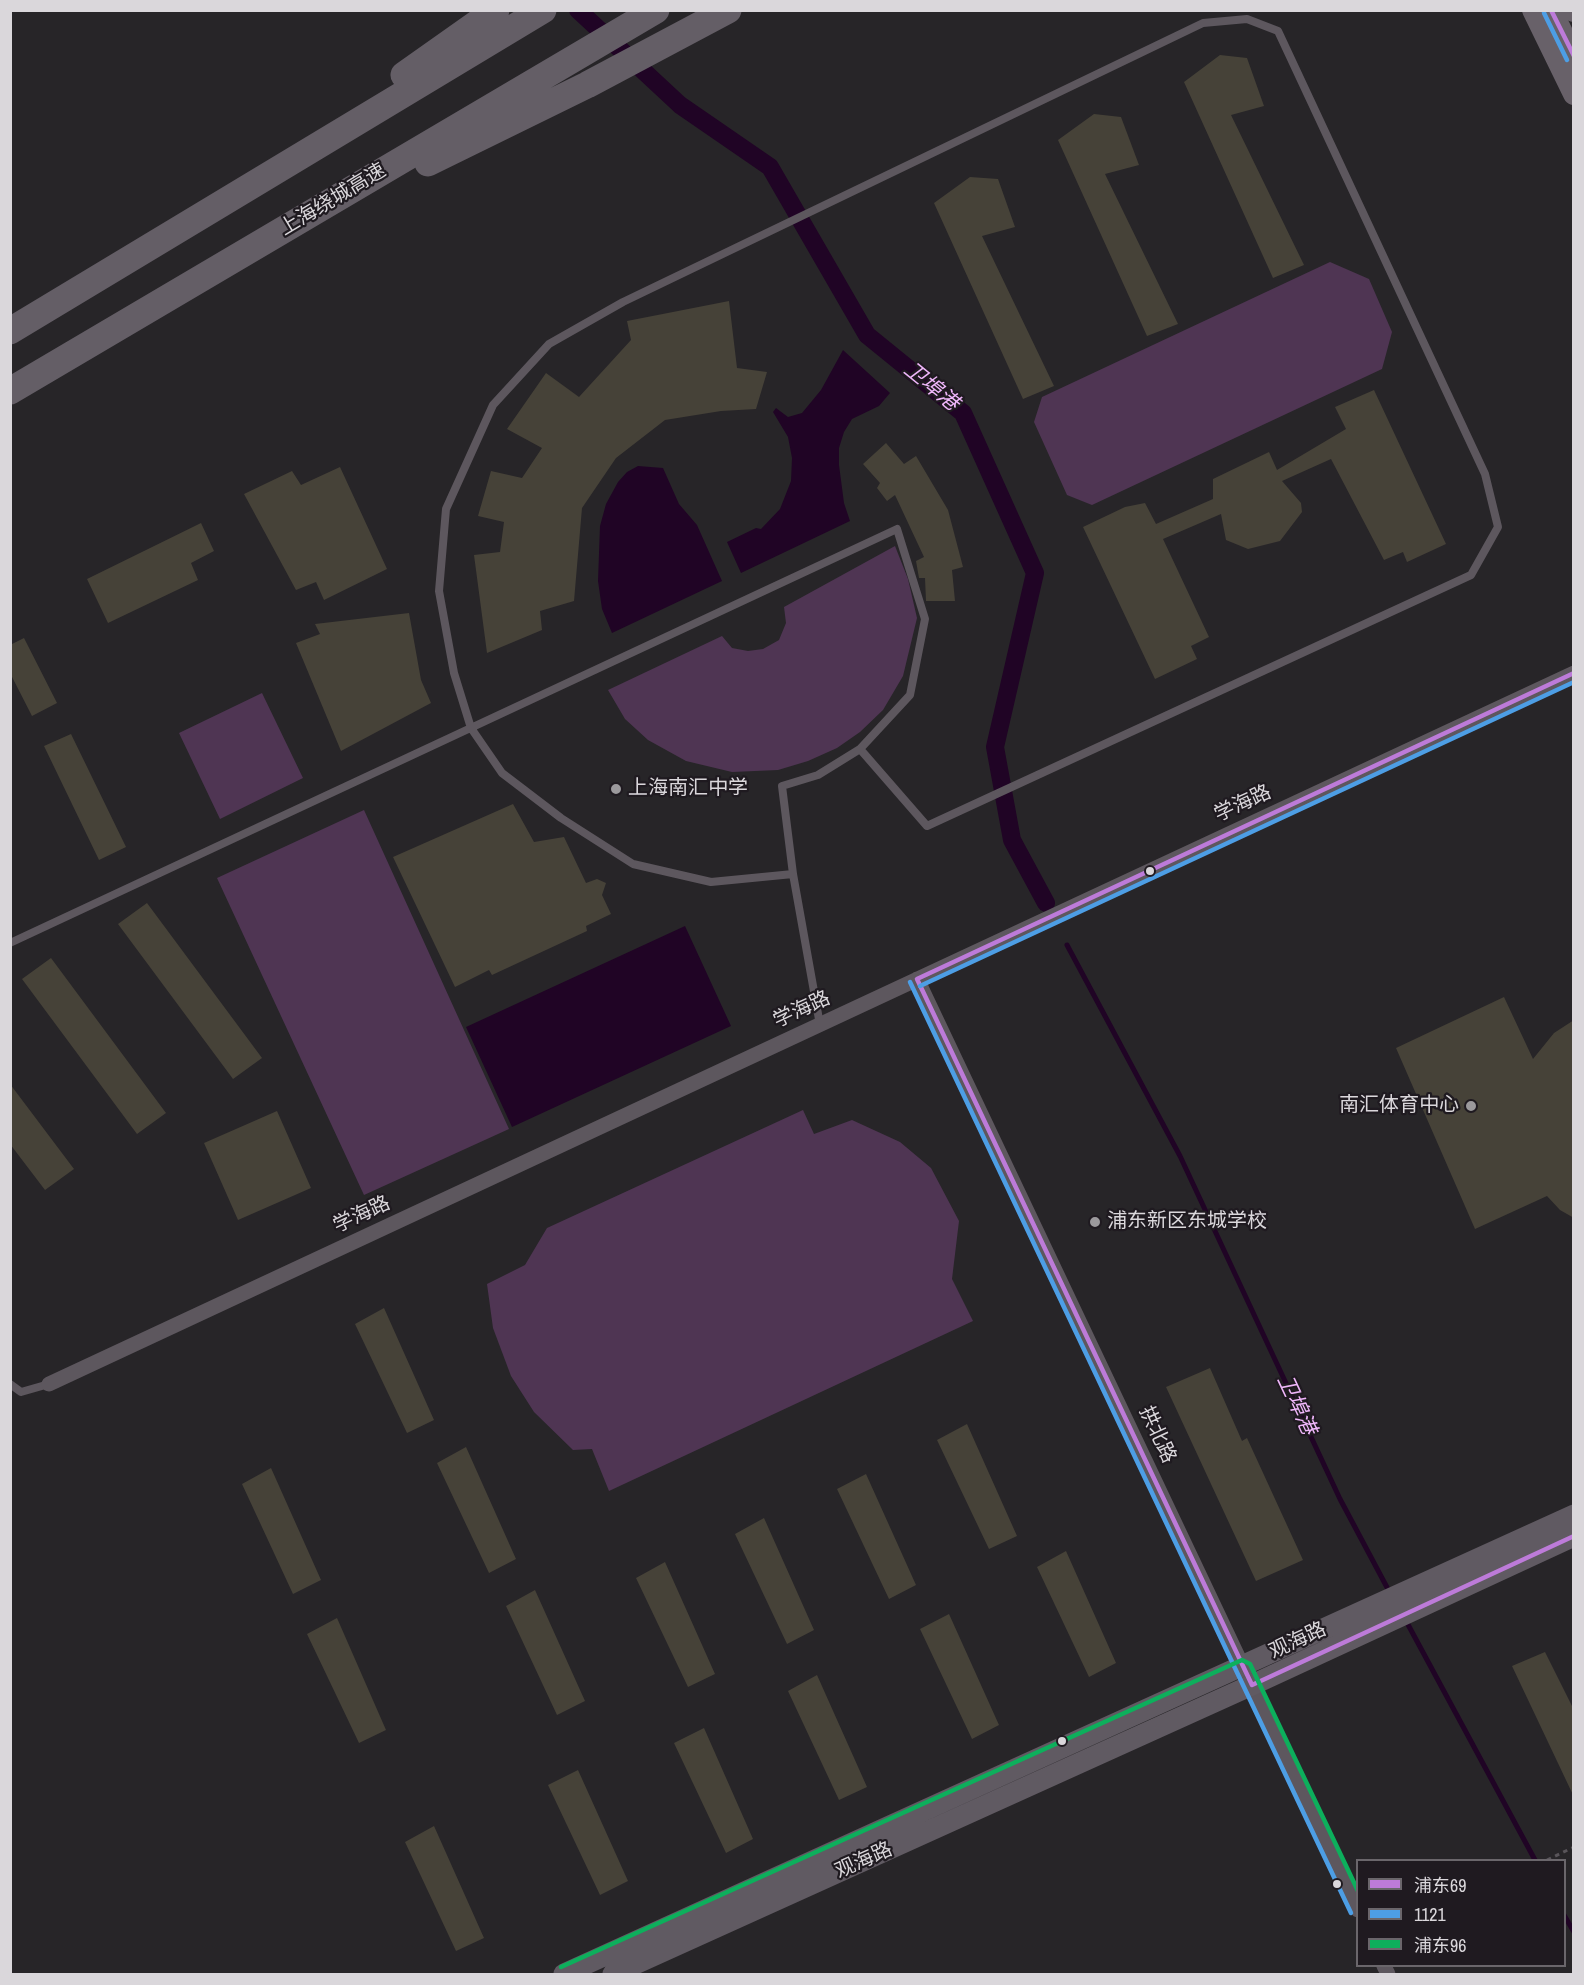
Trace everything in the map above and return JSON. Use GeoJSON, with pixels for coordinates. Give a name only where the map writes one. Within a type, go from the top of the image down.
{"type":"FeatureCollection","features":[{"type":"Feature","properties":{"kind":"highway"},"geometry":{"type":"LineString","coordinates":[[203,215],[496,10]]}},
{"type":"Feature","properties":{"kind":"highway","name":"上海绕城高速"},"geometry":{"type":"LineString","coordinates":[[10,391],[656,10]]}},
{"type":"Feature","properties":{"kind":"highway"},"geometry":{"type":"LineString","coordinates":[[231,261],[587,85],[728,10]]}},
{"type":"Feature","properties":{"kind":"highway"},"geometry":{"type":"LineString","coordinates":[[10,331],[538,14]]}},
{"type":"Feature","properties":{"kind":"main road"},"geometry":{"type":"LineString","coordinates":[[1533,10],[1574,94]]}},
{"type":"Feature","properties":{"kind":"main road"},"geometry":{"type":"LineString","coordinates":[[1551,10],[1574,57]]}},
{"type":"Feature","properties":{"kind":"main road","name":"观海路"},"geometry":{"type":"LineString","coordinates":[[613,1974],[1425,1593],[1574,1515]]}},
{"type":"Feature","properties":{"kind":"main road","name":"观海路"},"geometry":{"type":"LineString","coordinates":[[1425,1593],[1574,1536]]}},
{"type":"Feature","properties":{"kind":"main road","name":"观海路"},"geometry":{"type":"LineString","coordinates":[[564,1974],[1247,1676]]}},
{"type":"Feature","properties":{"kind":"street","name":"学海路"},"geometry":{"type":"LineString","coordinates":[[49,1384],[1574,673]]}},
{"type":"Feature","properties":{"kind":"street","name":"拱北路"},"geometry":{"type":"LineString","coordinates":[[917,979],[1356,1906]]}},
{"type":"Feature","properties":{"kind":"lane"},"geometry":{"type":"LineString","coordinates":[[793,874],[711,882],[633,864],[561,818],[502,773],[471,728],[454,673],[439,591],[446,509],[493,405],[549,344],[622,302],[1203,23],[1247,20],[1278,31],[1485,474],[1498,528],[1471,575],[927,826],[860,749]]}},
{"type":"Feature","properties":{"kind":"lane"},"geometry":{"type":"LineString","coordinates":[[10,943],[897,529],[925,619],[909,694],[860,749],[818,775],[782,786],[793,874],[820,1025]]}},
{"type":"Feature","properties":{"kind":"lane"},"geometry":{"type":"LineString","coordinates":[[10,1384],[21,1392],[49,1384]]}},
{"type":"Feature","properties":{"kind":"path"},"geometry":{"type":"LineString","coordinates":[[1549,1859],[1574,1847]]}},
{"type":"Feature","properties":{"kind":"shaded area"},"geometry":{"type":"Polygon","coordinates":[[[1330,262],[1369,279],[1392,332],[1382,369],[1092,505],[1067,495],[1034,422],[1042,397],[1330,262]]]}},
{"type":"Feature","properties":{"kind":"shaded area"},"geometry":{"type":"Polygon","coordinates":[[[843,350],[890,393],[879,406],[852,419],[844,432],[839,448],[844,503],[850,521],[741,573],[727,542],[756,528],[761,529],[780,509],[791,481],[792,458],[788,437],[773,412],[776,408],[788,417],[802,413],[821,390],[843,350]]]}},
{"type":"Feature","properties":{"kind":"shaded area"},"geometry":{"type":"Polygon","coordinates":[[[638,466],[663,468],[679,504],[697,525],[722,581],[612,633],[602,609],[598,581],[600,526],[606,504],[618,482],[627,472],[638,466]]]}},
{"type":"Feature","properties":{"kind":"shaded area"},"geometry":{"type":"Polygon","coordinates":[[[895,546],[908,579],[917,618],[903,676],[883,710],[860,732],[837,748],[808,761],[778,770],[732,772],[686,761],[648,740],[625,719],[608,690],[722,636],[732,648],[748,651],[763,649],[779,640],[786,623],[784,607],[895,546]]]}},
{"type":"Feature","properties":{"kind":"shaded area"},"geometry":{"type":"Polygon","coordinates":[[[262,693],[303,778],[220,819],[179,733],[262,693]]]}},
{"type":"Feature","properties":{"kind":"shaded area"},"geometry":{"type":"Polygon","coordinates":[[[364,810],[509,1129],[364,1195],[217,878],[364,810]]]}},
{"type":"Feature","properties":{"kind":"shaded area"},"geometry":{"type":"Polygon","coordinates":[[[685,926],[731,1026],[512,1127],[466,1027],[685,926]]]}},
{"type":"Feature","properties":{"kind":"shaded area"},"geometry":{"type":"Polygon","coordinates":[[[803,1110],[814,1134],[852,1120],[900,1142],[931,1168],[959,1221],[952,1279],[973,1321],[609,1491],[592,1449],[573,1450],[534,1412],[511,1376],[493,1328],[487,1284],[525,1265],[547,1228],[803,1110]]]}},
{"type":"Feature","properties":{"kind":"building"},"geometry":{"type":"Polygon","coordinates":[[[1220,55],[1247,58],[1264,106],[1231,115],[1304,265],[1273,278],[1184,82],[1220,55]]]}},
{"type":"Feature","properties":{"kind":"building"},"geometry":{"type":"Polygon","coordinates":[[[1094,114],[1121,117],[1139,165],[1105,174],[1178,324],[1147,336],[1058,140],[1094,114]]]}},
{"type":"Feature","properties":{"kind":"building"},"geometry":{"type":"Polygon","coordinates":[[[970,177],[998,179],[1015,227],[982,236],[1054,386],[1023,399],[934,203],[970,177]]]}},
{"type":"Feature","properties":{"kind":"building"},"geometry":{"type":"Polygon","coordinates":[[[729,301],[737,368],[767,372],[756,409],[721,411],[665,420],[616,458],[582,508],[574,601],[540,611],[542,630],[487,653],[474,555],[500,552],[504,522],[478,516],[491,471],[522,478],[542,448],[507,429],[546,373],[579,397],[631,340],[627,321],[729,301]]]}},
{"type":"Feature","properties":{"kind":"building"},"geometry":{"type":"Polygon","coordinates":[[[1374,390],[1446,544],[1407,562],[1403,552],[1384,560],[1331,459],[1282,481],[1301,503],[1302,512],[1280,541],[1248,549],[1226,540],[1221,514],[1163,539],[1209,637],[1191,646],[1197,659],[1155,679],[1083,527],[1125,507],[1145,503],[1156,524],[1213,499],[1213,479],[1269,452],[1277,470],[1346,429],[1335,407],[1374,390]]]}},
{"type":"Feature","properties":{"kind":"building"},"geometry":{"type":"Polygon","coordinates":[[[886,443],[904,464],[916,456],[948,510],[963,567],[952,570],[955,601],[926,601],[925,578],[919,578],[916,561],[924,557],[895,495],[887,501],[877,488],[880,483],[863,464],[886,443]]]}},
{"type":"Feature","properties":{"kind":"building"},"geometry":{"type":"Polygon","coordinates":[[[340,467],[387,569],[324,600],[316,582],[296,590],[244,494],[292,471],[301,485],[340,467]]]}},
{"type":"Feature","properties":{"kind":"building"},"geometry":{"type":"Polygon","coordinates":[[[201,523],[214,551],[191,563],[198,580],[108,623],[87,579],[201,523]]]}},
{"type":"Feature","properties":{"kind":"building"},"geometry":{"type":"Polygon","coordinates":[[[409,613],[421,680],[431,703],[341,751],[296,643],[320,634],[315,624],[409,613]]]}},
{"type":"Feature","properties":{"kind":"building"},"geometry":{"type":"Polygon","coordinates":[[[24,638],[57,703],[32,716],[10,673],[10,645],[24,638]]]}},
{"type":"Feature","properties":{"kind":"building"},"geometry":{"type":"Polygon","coordinates":[[[71,734],[126,847],[99,860],[44,746],[71,734]]]}},
{"type":"Feature","properties":{"kind":"building"},"geometry":{"type":"Polygon","coordinates":[[[513,804],[534,842],[564,837],[586,883],[597,879],[606,883],[602,895],[611,914],[586,926],[587,931],[492,975],[489,970],[455,987],[393,857],[513,804]]]}},
{"type":"Feature","properties":{"kind":"building"},"geometry":{"type":"Polygon","coordinates":[[[147,903],[262,1058],[233,1079],[118,924],[147,903]]]}},
{"type":"Feature","properties":{"kind":"building"},"geometry":{"type":"Polygon","coordinates":[[[51,958],[166,1113],[137,1134],[22,979],[51,958]]]}},
{"type":"Feature","properties":{"kind":"building","name":"南汇体育中心"},"geometry":{"type":"Polygon","coordinates":[[[1504,997],[1533,1059],[1554,1033],[1574,1020],[1574,1218],[1560,1210],[1547,1196],[1475,1229],[1396,1048],[1504,997]]]}},
{"type":"Feature","properties":{"kind":"building"},"geometry":{"type":"Polygon","coordinates":[[[10,1084],[74,1169],[45,1190],[10,1144],[10,1084]]]}},
{"type":"Feature","properties":{"kind":"building"},"geometry":{"type":"Polygon","coordinates":[[[277,1111],[311,1188],[238,1220],[204,1143],[277,1111]]]}},
{"type":"Feature","properties":{"kind":"building"},"geometry":{"type":"Polygon","coordinates":[[[384,1308],[434,1420],[407,1433],[355,1324],[384,1308]]]}},
{"type":"Feature","properties":{"kind":"building"},"geometry":{"type":"Polygon","coordinates":[[[1210,1368],[1242,1441],[1247,1438],[1303,1560],[1256,1581],[1166,1387],[1210,1368]]]}},
{"type":"Feature","properties":{"kind":"building"},"geometry":{"type":"Polygon","coordinates":[[[967,1424],[1017,1536],[989,1549],[937,1440],[967,1424]]]}},
{"type":"Feature","properties":{"kind":"building"},"geometry":{"type":"Polygon","coordinates":[[[466,1447],[516,1559],[489,1573],[437,1463],[466,1447]]]}},
{"type":"Feature","properties":{"kind":"building"},"geometry":{"type":"Polygon","coordinates":[[[271,1468],[321,1580],[293,1594],[242,1484],[271,1468]]]}},
{"type":"Feature","properties":{"kind":"building"},"geometry":{"type":"Polygon","coordinates":[[[866,1474],[916,1585],[889,1599],[837,1489],[866,1474]]]}},
{"type":"Feature","properties":{"kind":"building"},"geometry":{"type":"Polygon","coordinates":[[[764,1518],[814,1630],[787,1644],[735,1534],[764,1518]]]}},
{"type":"Feature","properties":{"kind":"building"},"geometry":{"type":"Polygon","coordinates":[[[1066,1551],[1116,1663],[1089,1677],[1037,1567],[1066,1551]]]}},
{"type":"Feature","properties":{"kind":"building"},"geometry":{"type":"Polygon","coordinates":[[[665,1562],[715,1674],[688,1687],[636,1578],[665,1562]]]}},
{"type":"Feature","properties":{"kind":"building"},"geometry":{"type":"Polygon","coordinates":[[[535,1590],[585,1701],[557,1715],[506,1606],[535,1590]]]}},
{"type":"Feature","properties":{"kind":"building"},"geometry":{"type":"Polygon","coordinates":[[[949,1614],[999,1725],[972,1739],[920,1629],[949,1614]]]}},
{"type":"Feature","properties":{"kind":"building"},"geometry":{"type":"Polygon","coordinates":[[[337,1618],[386,1730],[359,1743],[307,1634],[337,1618]]]}},
{"type":"Feature","properties":{"kind":"building"},"geometry":{"type":"Polygon","coordinates":[[[1545,1652],[1574,1710],[1574,1797],[1512,1666],[1545,1652]]]}},
{"type":"Feature","properties":{"kind":"building"},"geometry":{"type":"Polygon","coordinates":[[[817,1675],[867,1787],[839,1800],[788,1691],[817,1675]]]}},
{"type":"Feature","properties":{"kind":"building"},"geometry":{"type":"Polygon","coordinates":[[[704,1728],[753,1839],[726,1853],[674,1743],[704,1728]]]}},
{"type":"Feature","properties":{"kind":"building"},"geometry":{"type":"Polygon","coordinates":[[[578,1770],[628,1881],[600,1895],[548,1785],[578,1770]]]}},
{"type":"Feature","properties":{"kind":"building"},"geometry":{"type":"Polygon","coordinates":[[[434,1826],[484,1938],[456,1951],[405,1842],[434,1826]]]}},
{"type":"Feature","properties":{"kind":"waterway","name":"卫埠港"},"geometry":{"type":"LineString","coordinates":[[578,10],[680,105],[770,167],[867,335],[963,413],[1035,573],[995,747],[1012,840],[1046,903]]}},
{"type":"Feature","properties":{"kind":"waterway","name":"卫埠港"},"geometry":{"type":"LineString","coordinates":[[1067,945],[1180,1156],[1340,1499],[1390,1593]]}},
{"type":"Feature","properties":{"kind":"waterway","name":"卫埠港"},"geometry":{"type":"LineString","coordinates":[[1405,1619],[1534,1859]]}},
{"type":"Feature","properties":{"kind":"waterway","name":"卫埠港"},"geometry":{"type":"LineString","coordinates":[[1566,1918],[1574,1932]]}},
{"type":"Feature","properties":{"kind":"transit line","name":"浦东69"},"geometry":{"type":"LineString","coordinates":[[1551,10],[1574,56]]}},
{"type":"Feature","properties":{"kind":"transit line","name":"1121"},"geometry":{"type":"LineString","coordinates":[[1544,13],[1567,60]]}},
{"type":"Feature","properties":{"kind":"transit line","name":"浦东69"},"geometry":{"type":"LineString","coordinates":[[917,979],[1574,673]]}},
{"type":"Feature","properties":{"kind":"transit line","name":"1121"},"geometry":{"type":"LineString","coordinates":[[920,986],[1574,682]]}},
{"type":"Feature","properties":{"kind":"transit line","name":"浦东69"},"geometry":{"type":"LineString","coordinates":[[917,979],[1252,1685],[1574,1536]]}},
{"type":"Feature","properties":{"kind":"transit line","name":"1121"},"geometry":{"type":"LineString","coordinates":[[910,982],[1351,1913]]}},
{"type":"Feature","properties":{"kind":"transit line","name":"浦东96"},"geometry":{"type":"LineString","coordinates":[[561,1967],[1242,1660],[1250,1664],[1356,1887]]}},
{"type":"Feature","properties":{"kind":"place","name":"上海南汇中学"},"geometry":{"type":"Point","coordinates":[616,789]}},
{"type":"Feature","properties":{"kind":"place","name":"南汇体育中心"},"geometry":{"type":"Point","coordinates":[1471,1106]}},
{"type":"Feature","properties":{"kind":"place","name":"浦东新区东城学校"},"geometry":{"type":"Point","coordinates":[1095,1222]}}]}
